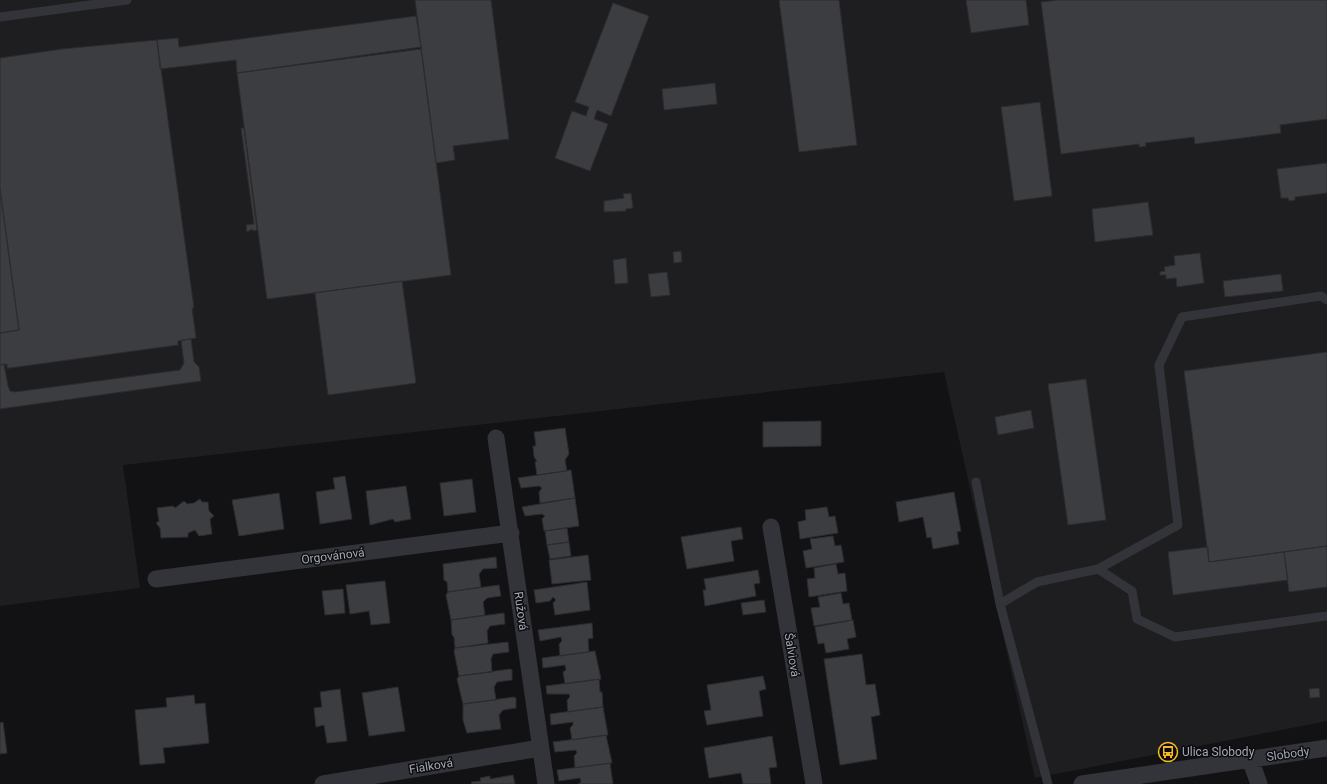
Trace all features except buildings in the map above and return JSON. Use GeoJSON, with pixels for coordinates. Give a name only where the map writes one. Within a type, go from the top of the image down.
{"type":"FeatureCollection","features":[{"type":"Feature","properties":{"kind":"street","name":"Ružová"},"geometry":{"type":"LineString","coordinates":[[496,438],[546,784]]}},
{"type":"Feature","properties":{"kind":"street","name":"Šalviová"},"geometry":{"type":"LineString","coordinates":[[771,527],[814,784]]}},
{"type":"Feature","properties":{"kind":"street","name":"Orgovánová"},"geometry":{"type":"LineString","coordinates":[[156,579],[511,534]]}},
{"type":"Feature","properties":{"kind":"street","name":"Fialková"},"geometry":{"type":"LineString","coordinates":[[322,784],[540,748]]}},
{"type":"Feature","properties":{"kind":"street","name":"Slobody"},"geometry":{"type":"LineString","coordinates":[[1082,784],[1327,748]]}},
{"type":"Feature","properties":{"kind":"street"},"geometry":{"type":"LineString","coordinates":[[1250,759],[1259,784]]}},
{"type":"Feature","properties":{"kind":"lane"},"geometry":{"type":"LineString","coordinates":[[0,17],[127,0]]}},
{"type":"Feature","properties":{"kind":"lane"},"geometry":{"type":"LineString","coordinates":[[1000,604],[1037,582],[1098,569],[1178,525],[1159,365],[1182,317],[1321,296],[1327,300]]}},
{"type":"Feature","properties":{"kind":"lane"},"geometry":{"type":"LineString","coordinates":[[976,482],[1000,604],[1048,784]]}},
{"type":"Feature","properties":{"kind":"lane"},"geometry":{"type":"LineString","coordinates":[[1098,569],[1132,591],[1137,619],[1175,637],[1327,616]]}},
{"type":"Feature","properties":{"kind":"shaded area"},"geometry":{"type":"Polygon","coordinates":[[[0,0],[1327,0],[1327,721],[1035,778],[944,372],[123,465],[140,588],[0,606],[0,0]]]}},
{"type":"Feature","properties":{"kind":"place","name":"Ulica Slobody"},"geometry":{"type":"Point","coordinates":[1168,752]}}]}
